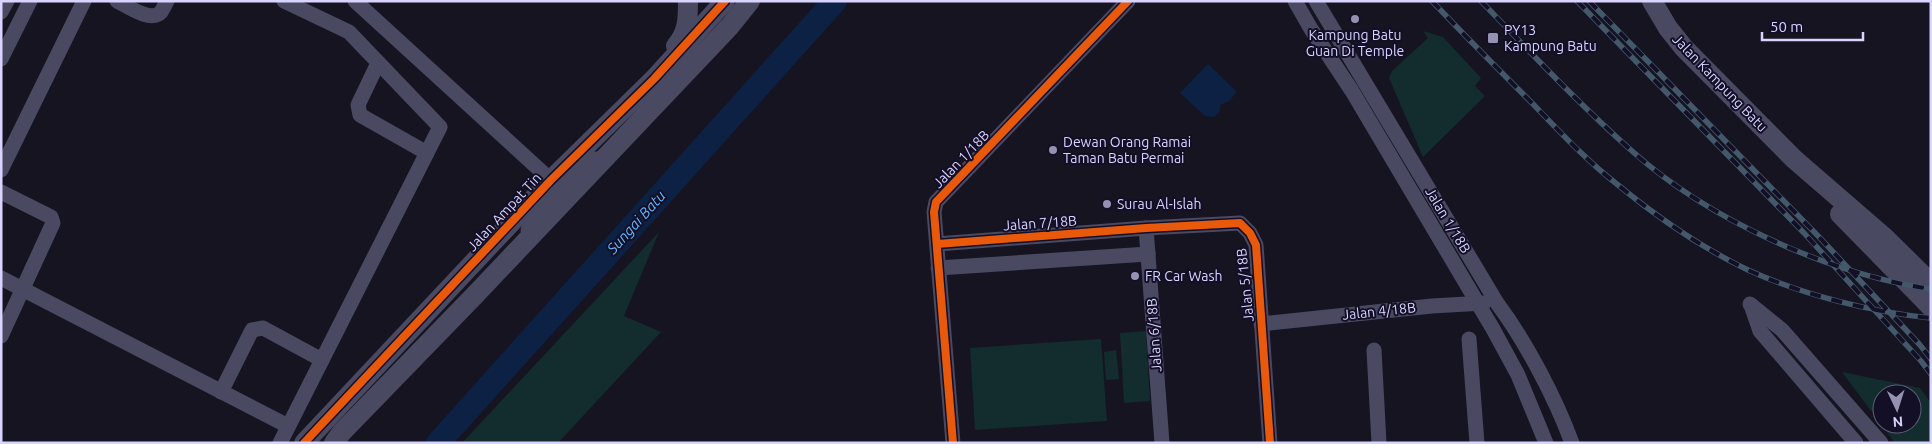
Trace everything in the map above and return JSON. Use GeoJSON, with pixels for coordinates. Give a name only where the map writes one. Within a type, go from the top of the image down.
{"type":"FeatureCollection","features":[{"type":"Feature","properties":{"kind":"street"},"geometry":{"type":"LineString","coordinates":[[1,12],[7,1]]}},
{"type":"Feature","properties":{"kind":"street"},"geometry":{"type":"LineString","coordinates":[[1,59],[30,1]]}},
{"type":"Feature","properties":{"kind":"street"},"geometry":{"type":"LineString","coordinates":[[1,170],[84,1]]}},
{"type":"Feature","properties":{"kind":"street"},"geometry":{"type":"LineString","coordinates":[[117,1],[149,16],[155,16],[161,12],[167,1]]}},
{"type":"Feature","properties":{"kind":"street"},"geometry":{"type":"LineString","coordinates":[[280,443],[440,127],[349,32],[284,1]]}},
{"type":"Feature","properties":{"kind":"street"},"geometry":{"type":"LineString","coordinates":[[355,1],[550,180],[554,186],[551,195],[515,253]]}},
{"type":"Feature","properties":{"kind":"street"},"geometry":{"type":"LineString","coordinates":[[638,95],[683,37],[687,27],[688,1]]}},
{"type":"Feature","properties":{"kind":"street","name":"Jalan 1/18B"},"geometry":{"type":"LineString","coordinates":[[952,443],[934,212],[936,202],[1128,1]]}},
{"type":"Feature","properties":{"kind":"street","name":"Jalan 1/18B"},"geometry":{"type":"LineString","coordinates":[[1295,1],[1352,91],[1518,375],[1546,443]]}},
{"type":"Feature","properties":{"kind":"street","name":"Jalan 1/18B"},"geometry":{"type":"LineString","coordinates":[[1316,1],[1497,303],[1512,324],[1546,385],[1572,443]]}},
{"type":"Feature","properties":{"kind":"street","name":"Jalan Kampung Batu"},"geometry":{"type":"LineString","coordinates":[[1652,1],[1668,28],[1684,48],[1794,159],[1883,236],[1931,283]]}},
{"type":"Feature","properties":{"kind":"street","name":"Jalan Ampat Tin"},"geometry":{"type":"LineString","coordinates":[[304,443],[550,180],[734,5]]}},
{"type":"Feature","properties":{"kind":"street","name":"Jalan Ampat Tin"},"geometry":{"type":"LineString","coordinates":[[334,443],[342,432],[620,141],[734,5]]}},
{"type":"Feature","properties":{"kind":"street"},"geometry":{"type":"LineString","coordinates":[[378,63],[358,105],[360,115],[427,153]]}},
{"type":"Feature","properties":{"kind":"street"},"geometry":{"type":"LineString","coordinates":[[550,180],[557,183],[566,180],[620,141]]}},
{"type":"Feature","properties":{"kind":"street","name":"Jalan Kampung Batu"},"geometry":{"type":"LineString","coordinates":[[1794,159],[1813,188],[1931,306]]}},
{"type":"Feature","properties":{"kind":"street"},"geometry":{"type":"LineString","coordinates":[[1,192],[51,217],[53,221],[1,336]]}},
{"type":"Feature","properties":{"kind":"street","name":"Jalan 5/18B"},"geometry":{"type":"LineString","coordinates":[[1146,228],[1240,223],[1250,233],[1256,245],[1270,443]]}},
{"type":"Feature","properties":{"kind":"street","name":"Jalan 7/18B"},"geometry":{"type":"LineString","coordinates":[[937,244],[1146,228]]}},
{"type":"Feature","properties":{"kind":"street","name":"Jalan 6/18B"},"geometry":{"type":"LineString","coordinates":[[1146,228],[1162,443]]}},
{"type":"Feature","properties":{"kind":"street"},"geometry":{"type":"LineString","coordinates":[[938,268],[1148,254]]}},
{"type":"Feature","properties":{"kind":"street"},"geometry":{"type":"LineString","coordinates":[[1,278],[288,426]]}},
{"type":"Feature","properties":{"kind":"street","name":"Jalan 4/18B"},"geometry":{"type":"LineString","coordinates":[[1262,324],[1432,306],[1497,303]]}},
{"type":"Feature","properties":{"kind":"street"},"geometry":{"type":"LineString","coordinates":[[1856,443],[1760,331],[1750,304],[1782,330],[1882,443]]}},
{"type":"Feature","properties":{"kind":"street"},"geometry":{"type":"LineString","coordinates":[[222,392],[252,330],[258,328],[263,328],[322,360]]}},
{"type":"Feature","properties":{"kind":"street"},"geometry":{"type":"LineString","coordinates":[[1469,338],[1477,443]]}},
{"type":"Feature","properties":{"kind":"street"},"geometry":{"type":"LineString","coordinates":[[1374,350],[1379,443]]}},
{"type":"Feature","properties":{"kind":"street"},"geometry":{"type":"LineString","coordinates":[[1791,367],[1805,356]]}},
{"type":"Feature","properties":{"kind":"green space"},"geometry":{"type":"Polygon","coordinates":[[[1423,31],[1443,37],[1481,78],[1475,86],[1485,96],[1423,157],[1389,78],[1392,71],[1428,38],[1423,31]]]}},
{"type":"Feature","properties":{"kind":"green space"},"geometry":{"type":"Polygon","coordinates":[[[659,232],[624,316],[661,332],[558,443],[462,443],[659,232]]]}},
{"type":"Feature","properties":{"kind":"green space"},"geometry":{"type":"Polygon","coordinates":[[[1146,331],[1150,401],[1124,403],[1120,333],[1146,331]]]}},
{"type":"Feature","properties":{"kind":"green space"},"geometry":{"type":"Polygon","coordinates":[[[1101,339],[1107,421],[975,430],[970,348],[1101,339]]]}},
{"type":"Feature","properties":{"kind":"green space"},"geometry":{"type":"Polygon","coordinates":[[[1116,350],[1119,379],[1106,380],[1104,352],[1116,350]]]}},
{"type":"Feature","properties":{"kind":"green space"},"geometry":{"type":"Polygon","coordinates":[[[1842,372],[1900,384],[1872,384],[1872,412],[1842,372]]]}},
{"type":"Feature","properties":{"kind":"green space"},"geometry":{"type":"Polygon","coordinates":[[[1922,391],[1931,403],[1931,443],[1895,443],[1888,434],[1922,434],[1922,391]]]}},
{"type":"Feature","properties":{"kind":"water"},"geometry":{"type":"Polygon","coordinates":[[[1208,64],[1237,92],[1229,101],[1220,105],[1220,111],[1214,117],[1205,116],[1180,93],[1208,64]]]}},
{"type":"Feature","properties":{"kind":"waterway","name":"Sungai Batu"},"geometry":{"type":"LineString","coordinates":[[438,443],[835,1]]}},
{"type":"Feature","properties":{"kind":"railway"},"geometry":{"type":"LineString","coordinates":[[1432,1],[1595,166],[1648,209],[1697,242],[1748,270],[1814,295],[1861,307],[1931,318]]}},
{"type":"Feature","properties":{"kind":"railway"},"geometry":{"type":"LineString","coordinates":[[1481,1],[1555,78],[1612,133],[1663,176],[1697,200],[1772,240],[1812,257],[1892,282],[1931,289]]}},
{"type":"Feature","properties":{"kind":"railway"},"geometry":{"type":"LineString","coordinates":[[1577,1],[1804,233],[1931,374]]}},
{"type":"Feature","properties":{"kind":"railway"},"geometry":{"type":"LineString","coordinates":[[1589,1],[1821,239],[1931,359]]}},
{"type":"Feature","properties":{"kind":"cycle path"},"geometry":{"type":"LineString","coordinates":[[304,443],[551,180],[654,79],[725,1]]}},
{"type":"Feature","properties":{"kind":"cycle path"},"geometry":{"type":"LineString","coordinates":[[953,443],[934,212],[936,202],[1128,1]]}},
{"type":"Feature","properties":{"kind":"cycle path"},"geometry":{"type":"LineString","coordinates":[[937,244],[1146,228],[1240,223],[1250,233],[1256,245],[1270,443]]}},
{"type":"Feature","properties":{"kind":"place","name":"Kampung Batu Guan Di Temple"},"geometry":{"type":"Point","coordinates":[1355,19]}},
{"type":"Feature","properties":{"kind":"place","name":"PY13 Kampung Batu"},"geometry":{"type":"Point","coordinates":[1493,38]}},
{"type":"Feature","properties":{"kind":"place","name":"Dewan Orang Ramai Taman Batu Permai"},"geometry":{"type":"Point","coordinates":[1053,150]}},
{"type":"Feature","properties":{"kind":"place","name":"Surau Al-Islah"},"geometry":{"type":"Point","coordinates":[1107,204]}},
{"type":"Feature","properties":{"kind":"place","name":"FR Car Wash"},"geometry":{"type":"Point","coordinates":[1135,276]}}]}
